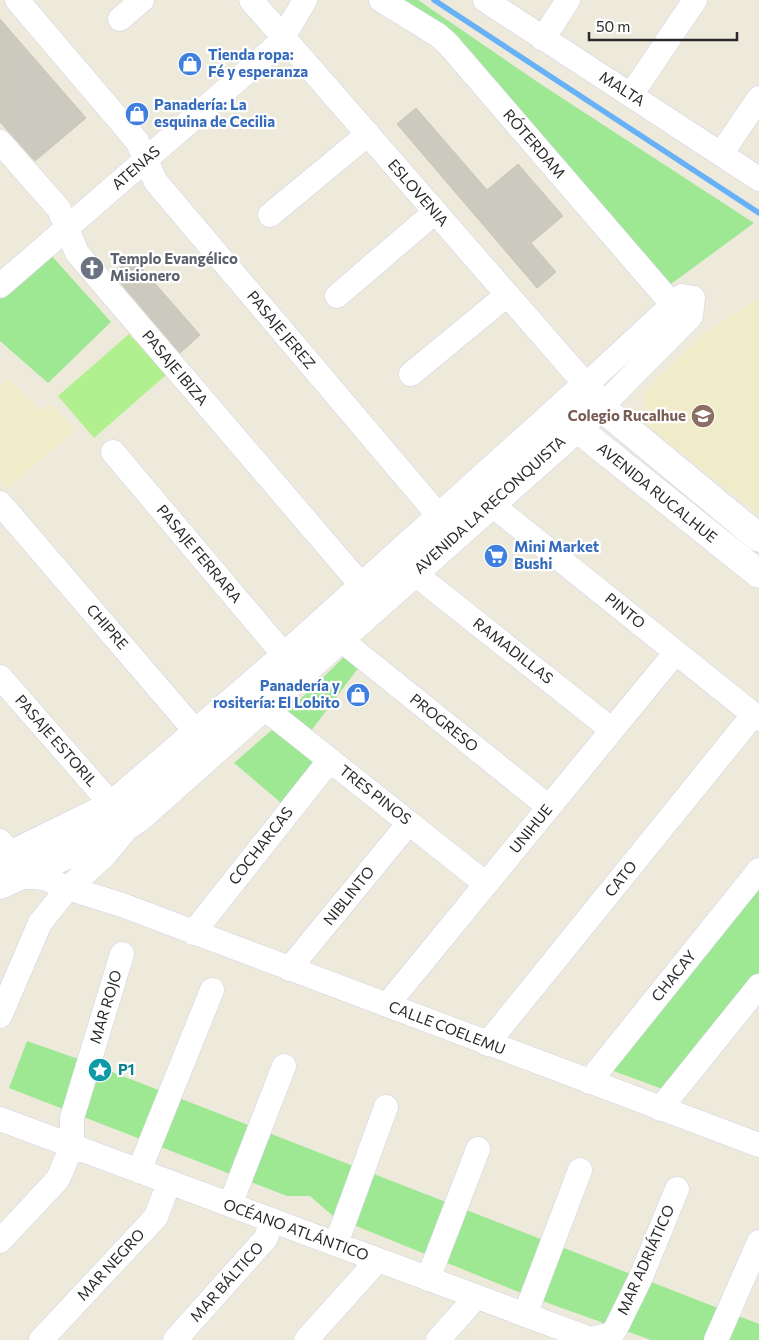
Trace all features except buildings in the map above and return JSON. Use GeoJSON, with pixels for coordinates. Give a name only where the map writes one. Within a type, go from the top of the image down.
{"type":"FeatureCollection","features":[{"type":"Feature","properties":{"kind":"street","name":"PASAJE JEREZ"},"geometry":{"type":"LineString","coordinates":[[17,0],[137,141],[156,182],[439,516]]}},
{"type":"Feature","properties":{"kind":"street"},"geometry":{"type":"LineString","coordinates":[[120,19],[142,0]]}},
{"type":"Feature","properties":{"kind":"street","name":"ESLOVENIA"},"geometry":{"type":"LineString","coordinates":[[251,0],[593,396]]}},
{"type":"Feature","properties":{"kind":"street","name":"ATENAS"},"geometry":{"type":"LineString","coordinates":[[0,286],[273,49],[283,37],[305,0]]}},
{"type":"Feature","properties":{"kind":"street","name":"RÓTERDAM"},"geometry":{"type":"LineString","coordinates":[[381,0],[438,35],[448,44],[672,304]]}},
{"type":"Feature","properties":{"kind":"street","name":"MALTA"},"geometry":{"type":"LineString","coordinates":[[485,0],[759,179]]}},
{"type":"Feature","properties":{"kind":"street"},"geometry":{"type":"LineString","coordinates":[[543,39],[568,0]]}},
{"type":"Feature","properties":{"kind":"street"},"geometry":{"type":"LineString","coordinates":[[630,95],[695,0]]}},
{"type":"Feature","properties":{"kind":"street"},"geometry":{"type":"LineString","coordinates":[[721,154],[759,98]]}},
{"type":"Feature","properties":{"kind":"street"},"geometry":{"type":"LineString","coordinates":[[270,215],[368,134]]}},
{"type":"Feature","properties":{"kind":"street","name":"PASAJE IBIZA"},"geometry":{"type":"LineString","coordinates":[[0,142],[58,209],[77,252],[362,586]]}},
{"type":"Feature","properties":{"kind":"street"},"geometry":{"type":"LineString","coordinates":[[337,296],[435,212]]}},
{"type":"Feature","properties":{"kind":"street"},"geometry":{"type":"LineString","coordinates":[[411,374],[507,295]]}},
{"type":"Feature","properties":{"kind":"street","name":"AVENIDA LA RECONQUISTA"},"geometry":{"type":"LineString","coordinates":[[6,864],[107,838],[121,815],[205,742],[285,656],[439,516],[566,420],[593,396],[672,304]]}},
{"type":"Feature","properties":{"kind":"street","name":"AVENIDA RUCALHUE"},"geometry":{"type":"LineString","coordinates":[[593,396],[759,538]]}},
{"type":"Feature","properties":{"kind":"street","name":"AVENIDA LA RECONQUISTA"},"geometry":{"type":"LineString","coordinates":[[205,742],[263,707],[414,573],[491,504],[566,420]]}},
{"type":"Feature","properties":{"kind":"street","name":"AVENIDA RUCALHUE"},"geometry":{"type":"LineString","coordinates":[[566,420],[759,574]]}},
{"type":"Feature","properties":{"kind":"street","name":"PASAJE FERRARA"},"geometry":{"type":"LineString","coordinates":[[113,452],[285,656]]}},
{"type":"Feature","properties":{"kind":"street","name":"CHIPRE"},"geometry":{"type":"LineString","coordinates":[[0,503],[205,742]]}},
{"type":"Feature","properties":{"kind":"street","name":"PINTO"},"geometry":{"type":"LineString","coordinates":[[491,504],[756,716]]}},
{"type":"Feature","properties":{"kind":"street","name":"RAMADILLAS"},"geometry":{"type":"LineString","coordinates":[[414,573],[612,730]]}},
{"type":"Feature","properties":{"kind":"street","name":"PROGRESO"},"geometry":{"type":"LineString","coordinates":[[340,639],[549,807]]}},
{"type":"Feature","properties":{"kind":"street","name":"UNIHUE"},"geometry":{"type":"LineString","coordinates":[[387,1006],[676,652]]}},
{"type":"Feature","properties":{"kind":"street","name":"PASAJE ESTORIL"},"geometry":{"type":"LineString","coordinates":[[0,677],[121,815]]}},
{"type":"Feature","properties":{"kind":"street","name":"TRES PINOS"},"geometry":{"type":"LineString","coordinates":[[263,707],[486,884]]}},
{"type":"Feature","properties":{"kind":"street","name":"CATO"},"geometry":{"type":"LineString","coordinates":[[488,1044],[756,716]]}},
{"type":"Feature","properties":{"kind":"street","name":"COCHARCAS"},"geometry":{"type":"LineString","coordinates":[[193,933],[330,760]]}},
{"type":"Feature","properties":{"kind":"street"},"geometry":{"type":"LineString","coordinates":[[0,1016],[40,923],[68,888],[102,858],[121,815]]}},
{"type":"Feature","properties":{"kind":"street","name":"NIBLINTO"},"geometry":{"type":"LineString","coordinates":[[289,969],[409,823]]}},
{"type":"Feature","properties":{"kind":"street","name":"CALLE COELEMU"},"geometry":{"type":"LineString","coordinates":[[102,858],[102,877],[108,886],[134,911]]}},
{"type":"Feature","properties":{"kind":"street","name":"CALLE COELEMU"},"geometry":{"type":"LineString","coordinates":[[6,864],[759,1145]]}},
{"type":"Feature","properties":{"kind":"street","name":"CHACAY"},"geometry":{"type":"LineString","coordinates":[[589,1082],[759,870]]}},
{"type":"Feature","properties":{"kind":"street","name":"MAR ROJO"},"geometry":{"type":"LineString","coordinates":[[0,1241],[58,1179],[72,1146],[72,1118],[122,954]]}},
{"type":"Feature","properties":{"kind":"street"},"geometry":{"type":"LineString","coordinates":[[660,1108],[759,986]]}},
{"type":"Feature","properties":{"kind":"street"},"geometry":{"type":"LineString","coordinates":[[138,1171],[212,990]]}},
{"type":"Feature","properties":{"kind":"street"},"geometry":{"type":"LineString","coordinates":[[230,1205],[284,1066]]}},
{"type":"Feature","properties":{"kind":"street"},"geometry":{"type":"LineString","coordinates":[[336,1244],[386,1107]]}},
{"type":"Feature","properties":{"kind":"street","name":"OCÉANO ATLÁNTICO"},"geometry":{"type":"LineString","coordinates":[[0,1119],[589,1339]]}},
{"type":"Feature","properties":{"kind":"street"},"geometry":{"type":"LineString","coordinates":[[428,1278],[478,1149]]}},
{"type":"Feature","properties":{"kind":"street"},"geometry":{"type":"LineString","coordinates":[[525,1315],[580,1170]]}},
{"type":"Feature","properties":{"kind":"street","name":"MAR NEGRO"},"geometry":{"type":"LineString","coordinates":[[41,1340],[156,1217],[169,1182]]}},
{"type":"Feature","properties":{"kind":"street","name":"MAR ADRIÁTICO"},"geometry":{"type":"LineString","coordinates":[[589,1339],[612,1334],[616,1328],[677,1189]]}},
{"type":"Feature","properties":{"kind":"street","name":"MAR BÁLTICO"},"geometry":{"type":"LineString","coordinates":[[175,1340],[266,1238],[272,1220]]}},
{"type":"Feature","properties":{"kind":"street"},"geometry":{"type":"LineString","coordinates":[[716,1340],[759,1242]]}},
{"type":"Feature","properties":{"kind":"street"},"geometry":{"type":"LineString","coordinates":[[306,1340],[378,1260]]}},
{"type":"Feature","properties":{"kind":"street"},"geometry":{"type":"LineString","coordinates":[[438,1340],[476,1297]]}},
{"type":"Feature","properties":{"kind":"shaded area","name":"Colegio Rucalhue"},"geometry":{"type":"Polygon","coordinates":[[[759,297],[759,515],[648,426],[644,405],[645,392],[652,383],[708,331],[759,297]]]}},
{"type":"Feature","properties":{"kind":"shaded area"},"geometry":{"type":"Polygon","coordinates":[[[10,379],[40,411],[51,404],[76,430],[7,489],[0,480],[0,388],[10,379]]]}},
{"type":"Feature","properties":{"kind":"green space"},"geometry":{"type":"Polygon","coordinates":[[[379,0],[418,0],[539,83],[754,223],[652,298],[434,44],[379,0]]]}},
{"type":"Feature","properties":{"kind":"green space"},"geometry":{"type":"Polygon","coordinates":[[[51,255],[111,322],[48,383],[0,341],[0,298],[51,255]]]}},
{"type":"Feature","properties":{"kind":"green space"},"geometry":{"type":"Polygon","coordinates":[[[129,334],[166,375],[94,438],[58,396],[129,334]]]}},
{"type":"Feature","properties":{"kind":"green space"},"geometry":{"type":"Polygon","coordinates":[[[345,656],[359,667],[308,735],[284,715],[345,656]]]}},
{"type":"Feature","properties":{"kind":"green space"},"geometry":{"type":"Polygon","coordinates":[[[274,728],[313,759],[315,769],[286,807],[234,763],[274,728]]]}},
{"type":"Feature","properties":{"kind":"green space"},"geometry":{"type":"Polygon","coordinates":[[[759,881],[759,976],[668,1091],[608,1069],[759,881]]]}},
{"type":"Feature","properties":{"kind":"green space"},"geometry":{"type":"Polygon","coordinates":[[[27,1041],[84,1061],[759,1324],[759,1340],[651,1340],[531,1297],[334,1217],[310,1196],[287,1196],[9,1088],[27,1041]]]}},
{"type":"Feature","properties":{"kind":"waterway"},"geometry":{"type":"LineString","coordinates":[[434,0],[759,213]]}},
{"type":"Feature","properties":{"kind":"place","name":"Tienda ropa: Fé y esperanza"},"geometry":{"type":"Point","coordinates":[190,64]}},
{"type":"Feature","properties":{"kind":"place","name":"Panadería: La esquina de Cecilia"},"geometry":{"type":"Point","coordinates":[137,114]}},
{"type":"Feature","properties":{"kind":"place","name":"Templo Evangélico Misionero"},"geometry":{"type":"Point","coordinates":[92,268]}},
{"type":"Feature","properties":{"kind":"place","name":"Colegio Rucalhue"},"geometry":{"type":"Point","coordinates":[703,416]}},
{"type":"Feature","properties":{"kind":"place","name":"Mini Market Bushi"},"geometry":{"type":"Point","coordinates":[496,556]}},
{"type":"Feature","properties":{"kind":"place","name":"Panadería y rositería: El Lobito"},"geometry":{"type":"Point","coordinates":[358,695]}},
{"type":"Feature","properties":{"kind":"place","name":"P1"},"geometry":{"type":"Point","coordinates":[100,1070]}}]}
